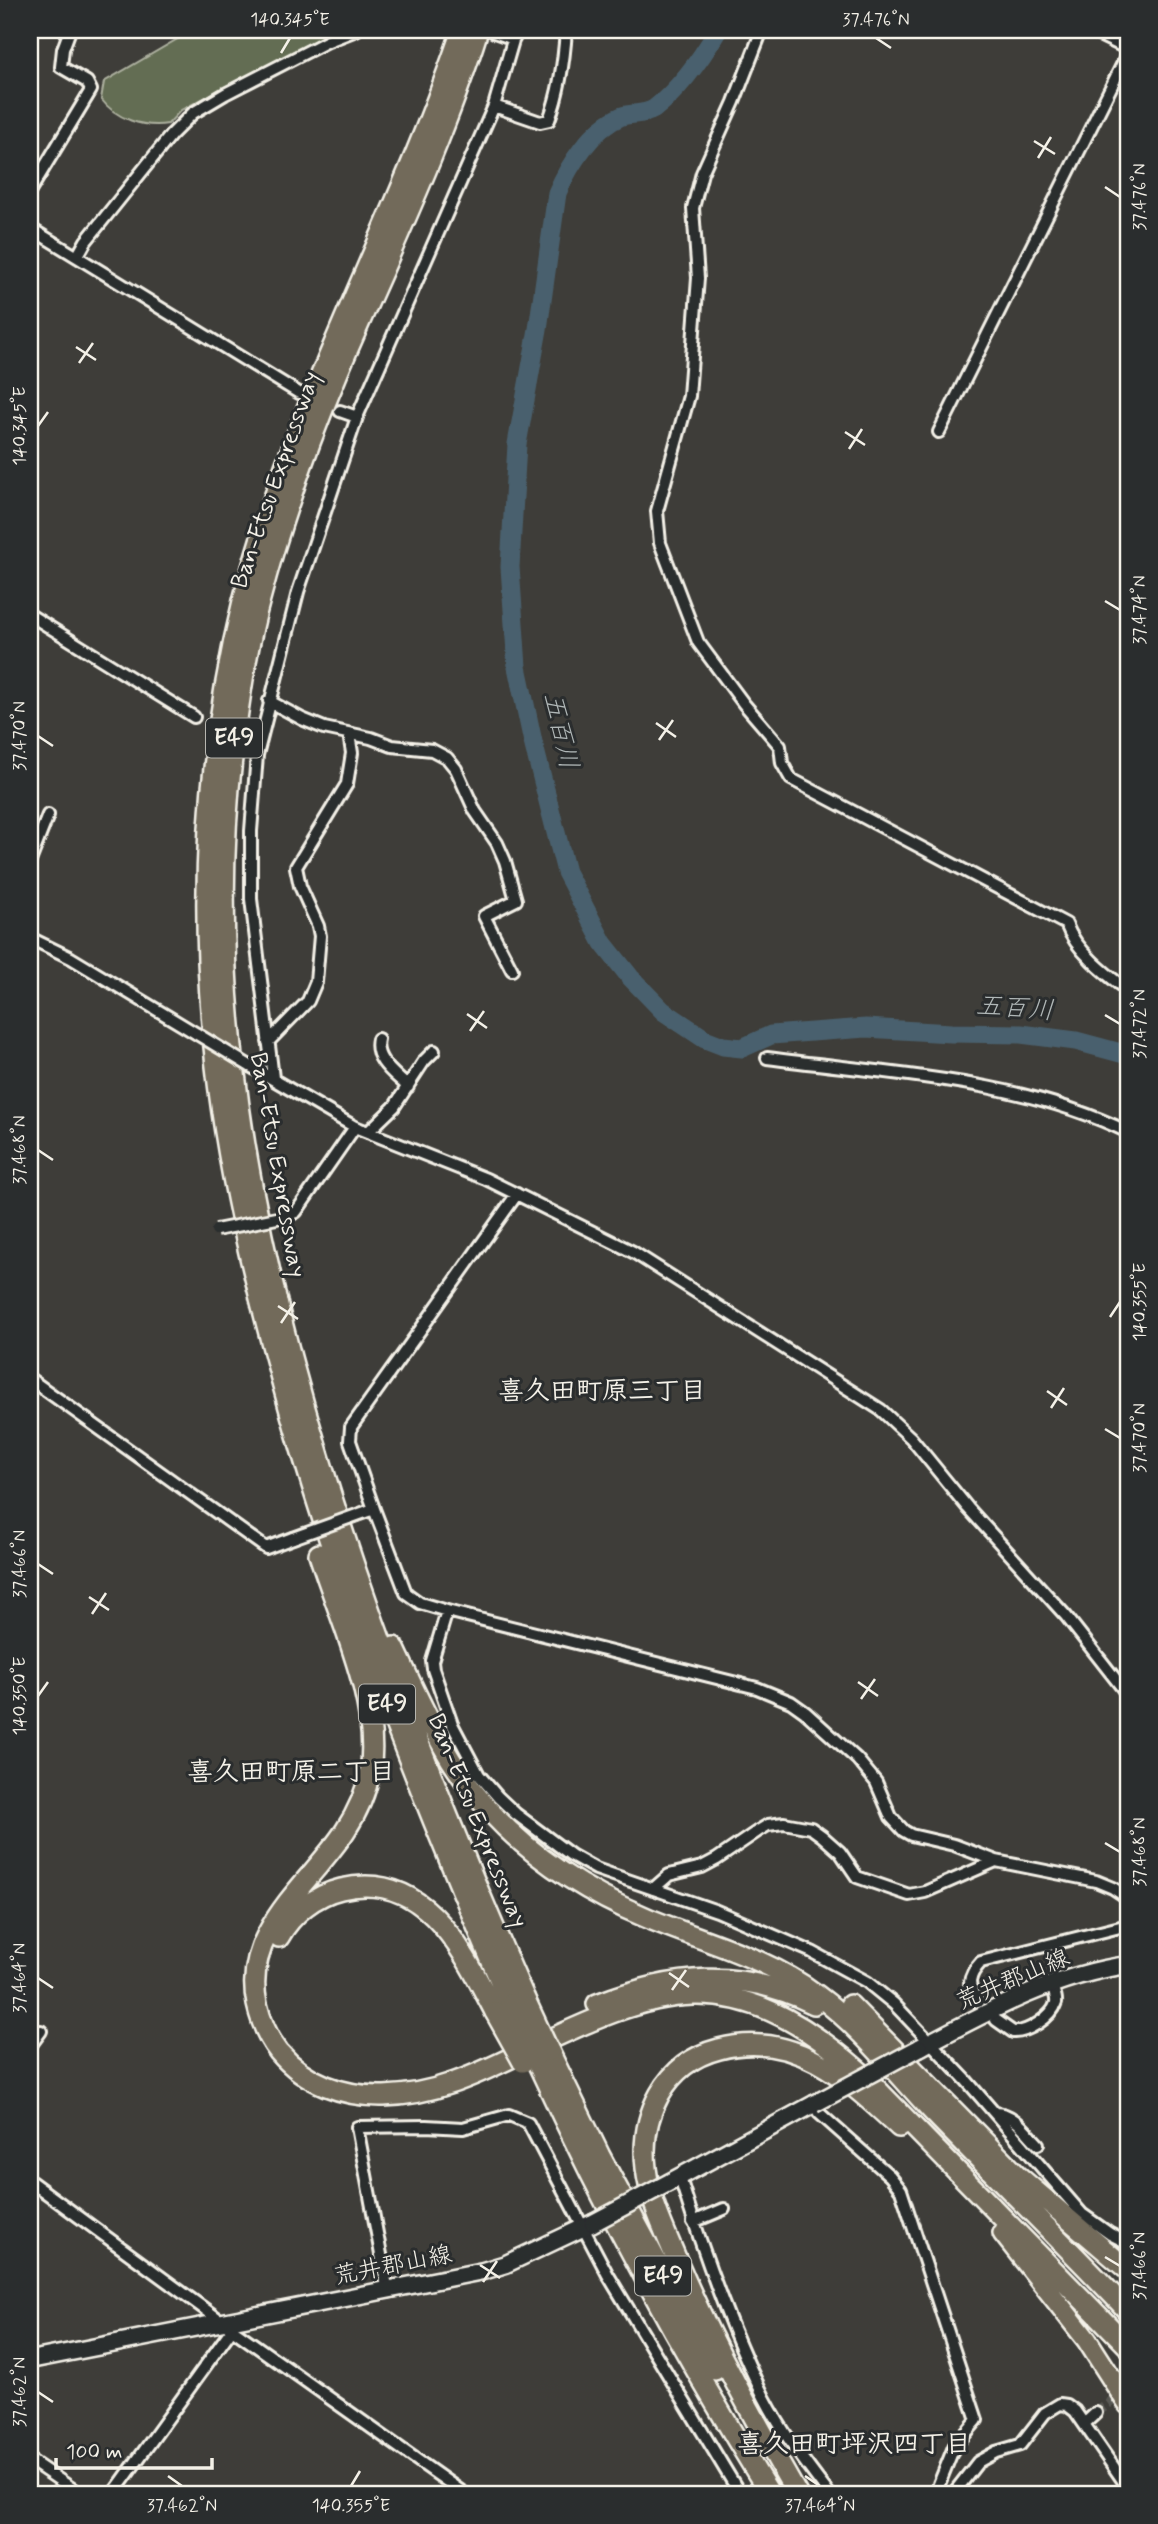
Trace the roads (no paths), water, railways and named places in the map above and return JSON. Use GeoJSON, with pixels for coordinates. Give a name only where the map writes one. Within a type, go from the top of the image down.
{"type":"FeatureCollection","features":[{"type":"Feature","properties":{"kind":"highway","name":"Ban-Etsu Expressway"},"geometry":{"type":"LineString","coordinates":[[462,30],[422,142],[327,359],[280,478],[243,602],[222,712],[212,796],[207,938],[212,1026],[230,1159],[245,1238],[285,1395],[333,1554],[396,1729],[510,2004],[536,2057],[600,2157],[691,2329],[789,2494]]}},
{"type":"Feature","properties":{"kind":"highway","name":"Ban-Etsu Expressway"},"geometry":{"type":"LineString","coordinates":[[486,31],[316,428],[279,531],[258,606],[238,713],[227,798],[224,936],[233,1069],[246,1158],[269,1271],[299,1389],[348,1549],[402,1701],[462,1854],[510,2004]]}},
{"type":"Feature","properties":{"kind":"highway"},"geometry":{"type":"LineString","coordinates":[[285,1395],[303,1500],[363,1688],[369,1710],[372,1749],[367,1783],[354,1816],[334,1847],[278,1916],[261,1949],[255,1984],[260,2017],[266,2032],[285,2059],[312,2080],[347,2093],[383,2096],[424,2092],[485,2070],[597,2018],[667,1996],[705,1994],[741,1999],[793,2022],[843,2056],[883,2093],[1128,2346]]}},
{"type":"Feature","properties":{"kind":"highway"},"geometry":{"type":"LineString","coordinates":[[326,1477],[394,1647],[452,1761],[490,1812],[521,1842],[554,1868],[605,1898],[645,1917],[773,1967],[817,1995],[860,2034],[1128,2311]]}},
{"type":"Feature","properties":{"kind":"highway"},"geometry":{"type":"LineString","coordinates":[[536,2057],[510,2004],[468,1959],[439,1920],[412,1899],[383,1888],[353,1887],[338,1890],[310,1903],[288,1923],[277,1941],[270,1959],[267,1986],[276,2026],[300,2056],[320,2070],[363,2083],[394,2083],[439,2074],[468,2064],[604,2001],[660,1984],[694,1979],[730,1979],[781,1990],[813,2004],[860,2034]]}},
{"type":"Feature","properties":{"kind":"highway"},"geometry":{"type":"LineString","coordinates":[[605,1898],[641,1912],[749,1943],[790,1962],[817,1979],[869,2024],[1017,2175],[1128,2270]]}},
{"type":"Feature","properties":{"kind":"highway"},"geometry":{"type":"LineString","coordinates":[[597,2018],[640,2007],[680,2002],[715,2004],[750,2013],[783,2029],[831,2060],[1128,2360]]}},
{"type":"Feature","properties":{"kind":"highway"},"geometry":{"type":"LineString","coordinates":[[797,2494],[729,2372],[702,2317],[656,2209],[646,2169],[647,2124],[657,2097],[685,2064],[712,2050],[761,2044],[793,2050],[822,2065],[854,2087],[900,2127]]}},
{"type":"Feature","properties":{"kind":"highway","name":"E49"},"geometry":{"type":"LineString","coordinates":[[536,2057],[578,2169],[770,2494]]}},
{"type":"Feature","properties":{"kind":"highway"},"geometry":{"type":"LineString","coordinates":[[992,2171],[1128,2285]]}},
{"type":"Feature","properties":{"kind":"highway"},"geometry":{"type":"LineString","coordinates":[[1003,2233],[1075,2324],[1128,2403]]}},
{"type":"Feature","properties":{"kind":"main road","name":"荒井郡山線"},"geometry":{"type":"LineString","coordinates":[[30,2360],[228,2326],[506,2264],[588,2226],[999,2007],[1052,1985],[1103,1969],[1128,1965]]}},
{"type":"Feature","properties":{"kind":"street"},"geometry":{"type":"LineString","coordinates":[[30,191],[91,90],[88,82],[61,67],[62,50],[71,30]]}},
{"type":"Feature","properties":{"kind":"street"},"geometry":{"type":"LineString","coordinates":[[77,257],[86,241],[171,135],[193,113],[328,41],[356,30]]}},
{"type":"Feature","properties":{"kind":"street"},"geometry":{"type":"LineString","coordinates":[[494,106],[540,122],[549,120],[553,99],[561,83],[566,30]]}},
{"type":"Feature","properties":{"kind":"street"},"geometry":{"type":"LineString","coordinates":[[762,30],[702,173],[693,208],[698,278],[689,396],[657,511],[660,543],[674,585],[698,642],[780,747],[782,763],[791,779],[1066,924],[1078,944],[1111,979],[1128,991]]}},
{"type":"Feature","properties":{"kind":"street"},"geometry":{"type":"LineString","coordinates":[[939,432],[1128,51],[1089,30]]}},
{"type":"Feature","properties":{"kind":"street"},"geometry":{"type":"LineString","coordinates":[[273,1078],[251,899],[251,831],[257,755],[298,592],[357,417],[494,106],[515,34],[486,31]]}},
{"type":"Feature","properties":{"kind":"street"},"geometry":{"type":"LineString","coordinates":[[30,228],[299,393]]}},
{"type":"Feature","properties":{"kind":"street"},"geometry":{"type":"LineString","coordinates":[[340,411],[357,417]]}},
{"type":"Feature","properties":{"kind":"street"},"geometry":{"type":"LineString","coordinates":[[30,615],[194,717]]}},
{"type":"Feature","properties":{"kind":"street"},"geometry":{"type":"LineString","coordinates":[[269,701],[314,724],[392,746],[432,750],[447,758],[456,768],[475,811],[497,843],[505,862],[516,900],[484,916],[512,971]]}},
{"type":"Feature","properties":{"kind":"street"},"geometry":{"type":"LineString","coordinates":[[268,1042],[308,1001],[316,982],[320,936],[300,886],[296,867],[347,784],[352,752],[349,734]]}},
{"type":"Feature","properties":{"kind":"street"},"geometry":{"type":"LineString","coordinates":[[30,861],[48,815]]}},
{"type":"Feature","properties":{"kind":"street"},"geometry":{"type":"LineString","coordinates":[[30,938],[71,958],[355,1127],[469,1172],[633,1252],[894,1421],[1066,1616],[1128,1695]]}},
{"type":"Feature","properties":{"kind":"street"},"geometry":{"type":"LineString","coordinates":[[378,1039],[376,1047],[383,1062],[408,1087]]}},
{"type":"Feature","properties":{"kind":"street"},"geometry":{"type":"LineString","coordinates":[[368,1132],[394,1107],[424,1061],[434,1051]]}},
{"type":"Feature","properties":{"kind":"street"},"geometry":{"type":"LineString","coordinates":[[766,1058],[926,1078],[996,1090],[1046,1101],[1099,1118],[1128,1132]]}},
{"type":"Feature","properties":{"kind":"street"},"geometry":{"type":"LineString","coordinates":[[213,1231],[296,1212],[355,1127]]}},
{"type":"Feature","properties":{"kind":"street"},"geometry":{"type":"LineString","coordinates":[[517,1194],[351,1427],[350,1441],[371,1510],[406,1593],[420,1603],[447,1611],[777,1695],[805,1712],[871,1774],[891,1816],[904,1831],[954,1845],[996,1861],[1096,1881],[1128,1898]]}},
{"type":"Feature","properties":{"kind":"street"},"geometry":{"type":"LineString","coordinates":[[30,1379],[266,1548],[371,1510]]}},
{"type":"Feature","properties":{"kind":"street"},"geometry":{"type":"LineString","coordinates":[[447,1611],[432,1661],[433,1669],[453,1724],[479,1775],[516,1814],[571,1855],[596,1869],[717,1911],[845,1968],[894,2004],[924,2045],[995,2113],[1082,2214],[1128,2243]]}},
{"type":"Feature","properties":{"kind":"street"},"geometry":{"type":"LineString","coordinates":[[653,1889],[669,1875],[702,1867],[717,1859],[768,1825],[784,1823],[811,1828],[822,1836],[840,1852],[857,1877],[909,1895],[925,1892],[996,1861]]}},
{"type":"Feature","properties":{"kind":"street"},"geometry":{"type":"LineString","coordinates":[[978,2002],[969,1982],[974,1968],[981,1962],[1128,1925]]}},
{"type":"Feature","properties":{"kind":"street"},"geometry":{"type":"LineString","coordinates":[[996,2020],[1013,2032],[1028,2031],[1054,2006],[1056,1999],[1052,1985]]}},
{"type":"Feature","properties":{"kind":"street"},"geometry":{"type":"LineString","coordinates":[[30,2046],[41,2031]]}},
{"type":"Feature","properties":{"kind":"street"},"geometry":{"type":"LineString","coordinates":[[814,2105],[819,2113],[891,2176],[901,2190],[977,2420],[954,2447],[935,2494]]}},
{"type":"Feature","properties":{"kind":"street"},"geometry":{"type":"LineString","coordinates":[[995,2113],[1006,2115],[1019,2123],[1038,2144]]}},
{"type":"Feature","properties":{"kind":"street"},"geometry":{"type":"LineString","coordinates":[[388,2292],[357,2127],[463,2128],[509,2115],[528,2123],[740,2494]]}},
{"type":"Feature","properties":{"kind":"street"},"geometry":{"type":"LineString","coordinates":[[30,2180],[228,2326],[465,2494]]}},
{"type":"Feature","properties":{"kind":"street"},"geometry":{"type":"LineString","coordinates":[[675,2180],[764,2398],[796,2450],[829,2494]]}},
{"type":"Feature","properties":{"kind":"street"},"geometry":{"type":"LineString","coordinates":[[694,2222],[724,2209]]}},
{"type":"Feature","properties":{"kind":"street"},"geometry":{"type":"LineString","coordinates":[[113,2494],[228,2326]]}},
{"type":"Feature","properties":{"kind":"street"},"geometry":{"type":"LineString","coordinates":[[953,2494],[978,2462],[996,2452],[1020,2445],[1051,2408],[1060,2404],[1068,2405],[1084,2424],[1124,2482],[1128,2494]]}},
{"type":"Feature","properties":{"kind":"street"},"geometry":{"type":"LineString","coordinates":[[1084,2424],[1096,2413]]}},
{"type":"Feature","properties":{"kind":"street"},"geometry":{"type":"LineString","coordinates":[[30,2460],[80,2494]]}},
{"type":"Feature","properties":{"kind":"waterway","name":"五百川"},"geometry":{"type":"LineString","coordinates":[[718,30],[690,72],[664,101],[650,111],[622,116],[591,138],[575,159],[557,193],[538,329],[517,444],[510,567],[517,667],[566,872],[603,943],[630,977],[663,1011],[705,1039],[723,1046],[742,1048],[771,1035],[866,1028],[1021,1034],[1076,1041],[1128,1055]]}},
{"type":"Feature","properties":{"kind":"tunnel"},"geometry":{"type":"LineString","coordinates":[[1096,2413],[1124,2392]]}},
{"type":"Feature","properties":{"kind":"district","name":"喜久田町原三丁目"},"geometry":{"type":"Point","coordinates":[602,1392]}},
{"type":"Feature","properties":{"kind":"district","name":"喜久田町原二丁目"},"geometry":{"type":"Point","coordinates":[291,1773]}},
{"type":"Feature","properties":{"kind":"district","name":"喜久田町坪沢四丁目"},"geometry":{"type":"Point","coordinates":[854,2445]}}]}
